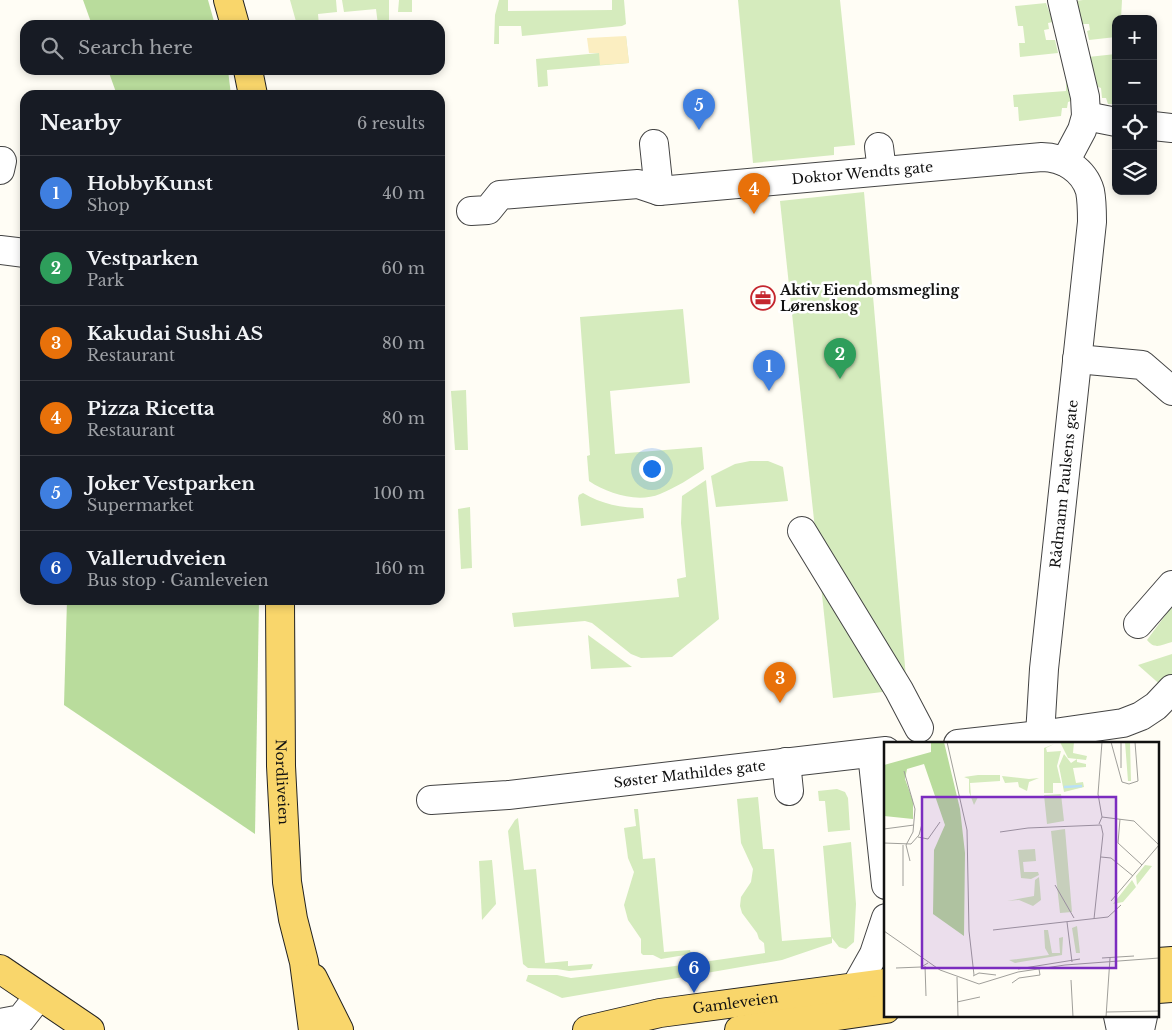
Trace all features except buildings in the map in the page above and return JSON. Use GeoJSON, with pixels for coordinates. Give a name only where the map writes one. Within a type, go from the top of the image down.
{"type":"FeatureCollection","features":[{"type":"Feature","properties":{"kind":"main road"},"geometry":{"type":"LineString","coordinates":[[228,0],[234,20]]}},
{"type":"Feature","properties":{"kind":"main road"},"geometry":{"type":"LineString","coordinates":[[249,75],[252,90]]}},
{"type":"Feature","properties":{"kind":"main road","name":"Nordliveien"},"geometry":{"type":"LineString","coordinates":[[280,605],[281,758],[287,882],[304,962],[313,1030]]}},
{"type":"Feature","properties":{"kind":"main road","name":"Nordliveien"},"geometry":{"type":"LineString","coordinates":[[304,962],[339,1030]]}},
{"type":"Feature","properties":{"kind":"main road"},"geometry":{"type":"LineString","coordinates":[[0,969],[90,1030]]}},
{"type":"Feature","properties":{"kind":"main road","name":"Gamleveien"},"geometry":{"type":"LineString","coordinates":[[587,1030],[660,1013],[884,983]]}},
{"type":"Feature","properties":{"kind":"main road","name":"Gamleveien"},"geometry":{"type":"LineString","coordinates":[[739,1030],[884,1009]]}},
{"type":"Feature","properties":{"kind":"street"},"geometry":{"type":"LineString","coordinates":[[1059,160],[1082,130],[1086,116],[1085,96],[1062,0]]}},
{"type":"Feature","properties":{"kind":"street"},"geometry":{"type":"LineString","coordinates":[[1086,116],[1112,121]]}},
{"type":"Feature","properties":{"kind":"street"},"geometry":{"type":"LineString","coordinates":[[1157,126],[1172,128]]}},
{"type":"Feature","properties":{"kind":"street"},"geometry":{"type":"LineString","coordinates":[[654,144],[659,191]]}},
{"type":"Feature","properties":{"kind":"street","name":"Doktor Wendts gate"},"geometry":{"type":"LineString","coordinates":[[471,211],[488,210],[500,195],[638,184],[659,191],[881,159],[1034,157],[1059,160]]}},
{"type":"Feature","properties":{"kind":"street","name":"Rådmann Paulsens gate"},"geometry":{"type":"LineString","coordinates":[[1040,735],[1044,669],[1092,222],[1090,192],[1086,182],[1077,170],[1059,160]]}},
{"type":"Feature","properties":{"kind":"street"},"geometry":{"type":"LineString","coordinates":[[1077,359],[1142,365],[1172,391]]}},
{"type":"Feature","properties":{"kind":"street"},"geometry":{"type":"LineString","coordinates":[[802,531],[899,690],[919,728]]}},
{"type":"Feature","properties":{"kind":"street"},"geometry":{"type":"LineString","coordinates":[[1138,624],[1172,585]]}},
{"type":"Feature","properties":{"kind":"street"},"geometry":{"type":"LineString","coordinates":[[976,742],[1123,723],[1141,716],[1156,706],[1172,689]]}},
{"type":"Feature","properties":{"kind":"street"},"geometry":{"type":"LineString","coordinates":[[879,752],[884,847]]}},
{"type":"Feature","properties":{"kind":"street","name":"Søster Mathildes gate"},"geometry":{"type":"LineString","coordinates":[[431,800],[508,795],[879,752]]}},
{"type":"Feature","properties":{"kind":"street"},"geometry":{"type":"LineString","coordinates":[[786,762],[789,791]]}},
{"type":"Feature","properties":{"kind":"street"},"geometry":{"type":"LineString","coordinates":[[856,986],[874,954],[884,924]]}},
{"type":"Feature","properties":{"kind":"street"},"geometry":{"type":"LineString","coordinates":[[13,1024],[39,996]]}},
{"type":"Feature","properties":{"kind":"green space"},"geometry":{"type":"Polygon","coordinates":[[[83,0],[208,0],[214,20],[90,20],[83,0]]]}},
{"type":"Feature","properties":{"kind":"green space"},"geometry":{"type":"Polygon","coordinates":[[[290,0],[336,0],[337,12],[318,14],[319,20],[296,20],[290,0]]]}},
{"type":"Feature","properties":{"kind":"green space"},"geometry":{"type":"Polygon","coordinates":[[[342,0],[389,0],[389,20],[377,20],[376,9],[344,12],[342,0]]]}},
{"type":"Feature","properties":{"kind":"green space"},"geometry":{"type":"Polygon","coordinates":[[[399,0],[412,0],[412,12],[398,12],[399,0]]]}},
{"type":"Feature","properties":{"kind":"green space"},"geometry":{"type":"Polygon","coordinates":[[[499,0],[508,0],[508,11],[612,10],[612,0],[624,0],[626,24],[622,26],[522,36],[521,26],[499,26],[499,44],[494,44],[495,15],[499,0]]]}},
{"type":"Feature","properties":{"kind":"green space"},"geometry":{"type":"Polygon","coordinates":[[[738,0],[840,0],[855,145],[834,147],[834,155],[753,163],[738,0]]]}},
{"type":"Feature","properties":{"kind":"green space"},"geometry":{"type":"Polygon","coordinates":[[[1122,0],[1121,15],[1112,15],[1112,37],[1089,40],[1087,31],[1090,30],[1089,24],[1082,24],[1075,1],[1122,0]]]}},
{"type":"Feature","properties":{"kind":"green space"},"geometry":{"type":"Polygon","coordinates":[[[1046,3],[1053,22],[1048,23],[1049,29],[1044,30],[1046,40],[1055,40],[1058,53],[1020,57],[1019,43],[1025,43],[1023,26],[1018,26],[1015,6],[1046,3]]]}},
{"type":"Feature","properties":{"kind":"green space"},"geometry":{"type":"Polygon","coordinates":[[[626,36],[629,63],[547,70],[548,86],[538,87],[536,59],[599,53],[626,36]]]}},
{"type":"Feature","properties":{"kind":"green space"},"geometry":{"type":"Polygon","coordinates":[[[1112,54],[1112,104],[1108,104],[1106,98],[1102,98],[1101,88],[1098,87],[1088,57],[1112,54]]]}},
{"type":"Feature","properties":{"kind":"green space"},"geometry":{"type":"Polygon","coordinates":[[[110,75],[229,75],[230,90],[115,90],[110,75]]]}},
{"type":"Feature","properties":{"kind":"green space"},"geometry":{"type":"Polygon","coordinates":[[[1066,81],[1071,101],[1068,102],[1067,108],[1062,108],[1061,116],[1019,121],[1018,107],[1014,107],[1013,95],[1066,91],[1066,81]]]}},
{"type":"Feature","properties":{"kind":"green space"},"geometry":{"type":"Polygon","coordinates":[[[864,192],[907,689],[833,698],[780,201],[864,192]]]}},
{"type":"Feature","properties":{"kind":"green space"},"geometry":{"type":"Polygon","coordinates":[[[683,309],[690,383],[610,391],[615,454],[702,447],[704,469],[671,489],[651,497],[623,496],[605,490],[589,481],[587,456],[590,455],[580,317],[683,309]]]}},
{"type":"Feature","properties":{"kind":"green space"},"geometry":{"type":"Polygon","coordinates":[[[466,390],[468,450],[455,450],[451,391],[466,390]]]}},
{"type":"Feature","properties":{"kind":"green space"},"geometry":{"type":"Polygon","coordinates":[[[750,461],[768,461],[783,467],[788,501],[716,507],[711,476],[735,464],[750,461]]]}},
{"type":"Feature","properties":{"kind":"green space"},"geometry":{"type":"Polygon","coordinates":[[[706,480],[719,619],[672,657],[641,658],[631,654],[592,623],[585,621],[514,627],[512,613],[679,597],[677,579],[686,577],[681,523],[682,496],[706,480]]]}},
{"type":"Feature","properties":{"kind":"green space"},"geometry":{"type":"Polygon","coordinates":[[[583,493],[612,505],[643,508],[644,518],[581,526],[578,498],[583,493]]]}},
{"type":"Feature","properties":{"kind":"green space"},"geometry":{"type":"Polygon","coordinates":[[[470,507],[472,568],[461,569],[458,509],[470,507]]]}},
{"type":"Feature","properties":{"kind":"green space"},"geometry":{"type":"Polygon","coordinates":[[[67,605],[259,605],[255,834],[64,705],[67,605]]]}},
{"type":"Feature","properties":{"kind":"green space"},"geometry":{"type":"Polygon","coordinates":[[[1172,605],[1172,642],[1158,646],[1153,645],[1147,640],[1172,605]]]}},
{"type":"Feature","properties":{"kind":"green space"},"geometry":{"type":"Polygon","coordinates":[[[588,635],[632,667],[591,669],[588,635]]]}},
{"type":"Feature","properties":{"kind":"green space"},"geometry":{"type":"Polygon","coordinates":[[[1172,654],[1172,695],[1138,665],[1172,654]]]}},
{"type":"Feature","properties":{"kind":"green space"},"geometry":{"type":"Polygon","coordinates":[[[837,789],[845,792],[848,798],[850,830],[828,832],[825,801],[819,801],[818,791],[837,789]]]}},
{"type":"Feature","properties":{"kind":"green space"},"geometry":{"type":"Polygon","coordinates":[[[758,797],[763,849],[774,849],[782,941],[831,937],[823,846],[851,842],[856,904],[854,942],[846,949],[839,947],[832,938],[832,943],[782,960],[562,998],[526,981],[528,975],[557,975],[571,978],[765,953],[764,943],[759,939],[757,933],[742,913],[740,906],[741,897],[751,882],[753,869],[741,843],[737,799],[758,797]]]}},
{"type":"Feature","properties":{"kind":"green space"},"geometry":{"type":"Polygon","coordinates":[[[634,809],[638,809],[643,859],[655,858],[664,952],[690,950],[691,954],[661,959],[653,955],[643,955],[641,953],[641,939],[628,920],[624,905],[634,872],[628,858],[624,828],[636,826],[634,809]]]}},
{"type":"Feature","properties":{"kind":"green space"},"geometry":{"type":"Polygon","coordinates":[[[518,818],[524,870],[536,869],[545,963],[568,961],[568,966],[593,964],[591,969],[569,971],[528,968],[523,964],[508,831],[518,818]]]}},
{"type":"Feature","properties":{"kind":"green space"},"geometry":{"type":"Polygon","coordinates":[[[492,860],[496,904],[482,920],[479,861],[492,860]]]}},
{"type":"Feature","properties":{"kind":"sand"},"geometry":{"type":"Polygon","coordinates":[[[626,36],[629,63],[600,65],[599,53],[589,53],[587,38],[626,36]]]}},
{"type":"Feature","properties":{"kind":"place","name":"Joker Vestparken"},"geometry":{"type":"Point","coordinates":[699,130]}},
{"type":"Feature","properties":{"kind":"place","name":"Pizza Ricetta"},"geometry":{"type":"Point","coordinates":[754,214]}},
{"type":"Feature","properties":{"kind":"place","name":"Aktiv Eiendomsmegling Lørenskog"},"geometry":{"type":"Point","coordinates":[763,298]}},
{"type":"Feature","properties":{"kind":"place","name":"Vestparken"},"geometry":{"type":"Point","coordinates":[840,379]}},
{"type":"Feature","properties":{"kind":"place","name":"HobbyKunst"},"geometry":{"type":"Point","coordinates":[769,391]}},
{"type":"Feature","properties":{"kind":"place","name":"Kakudai Sushi AS"},"geometry":{"type":"Point","coordinates":[780,703]}},
{"type":"Feature","properties":{"kind":"place","name":"Vallerudveien"},"geometry":{"type":"Point","coordinates":[694,993]}}]}
